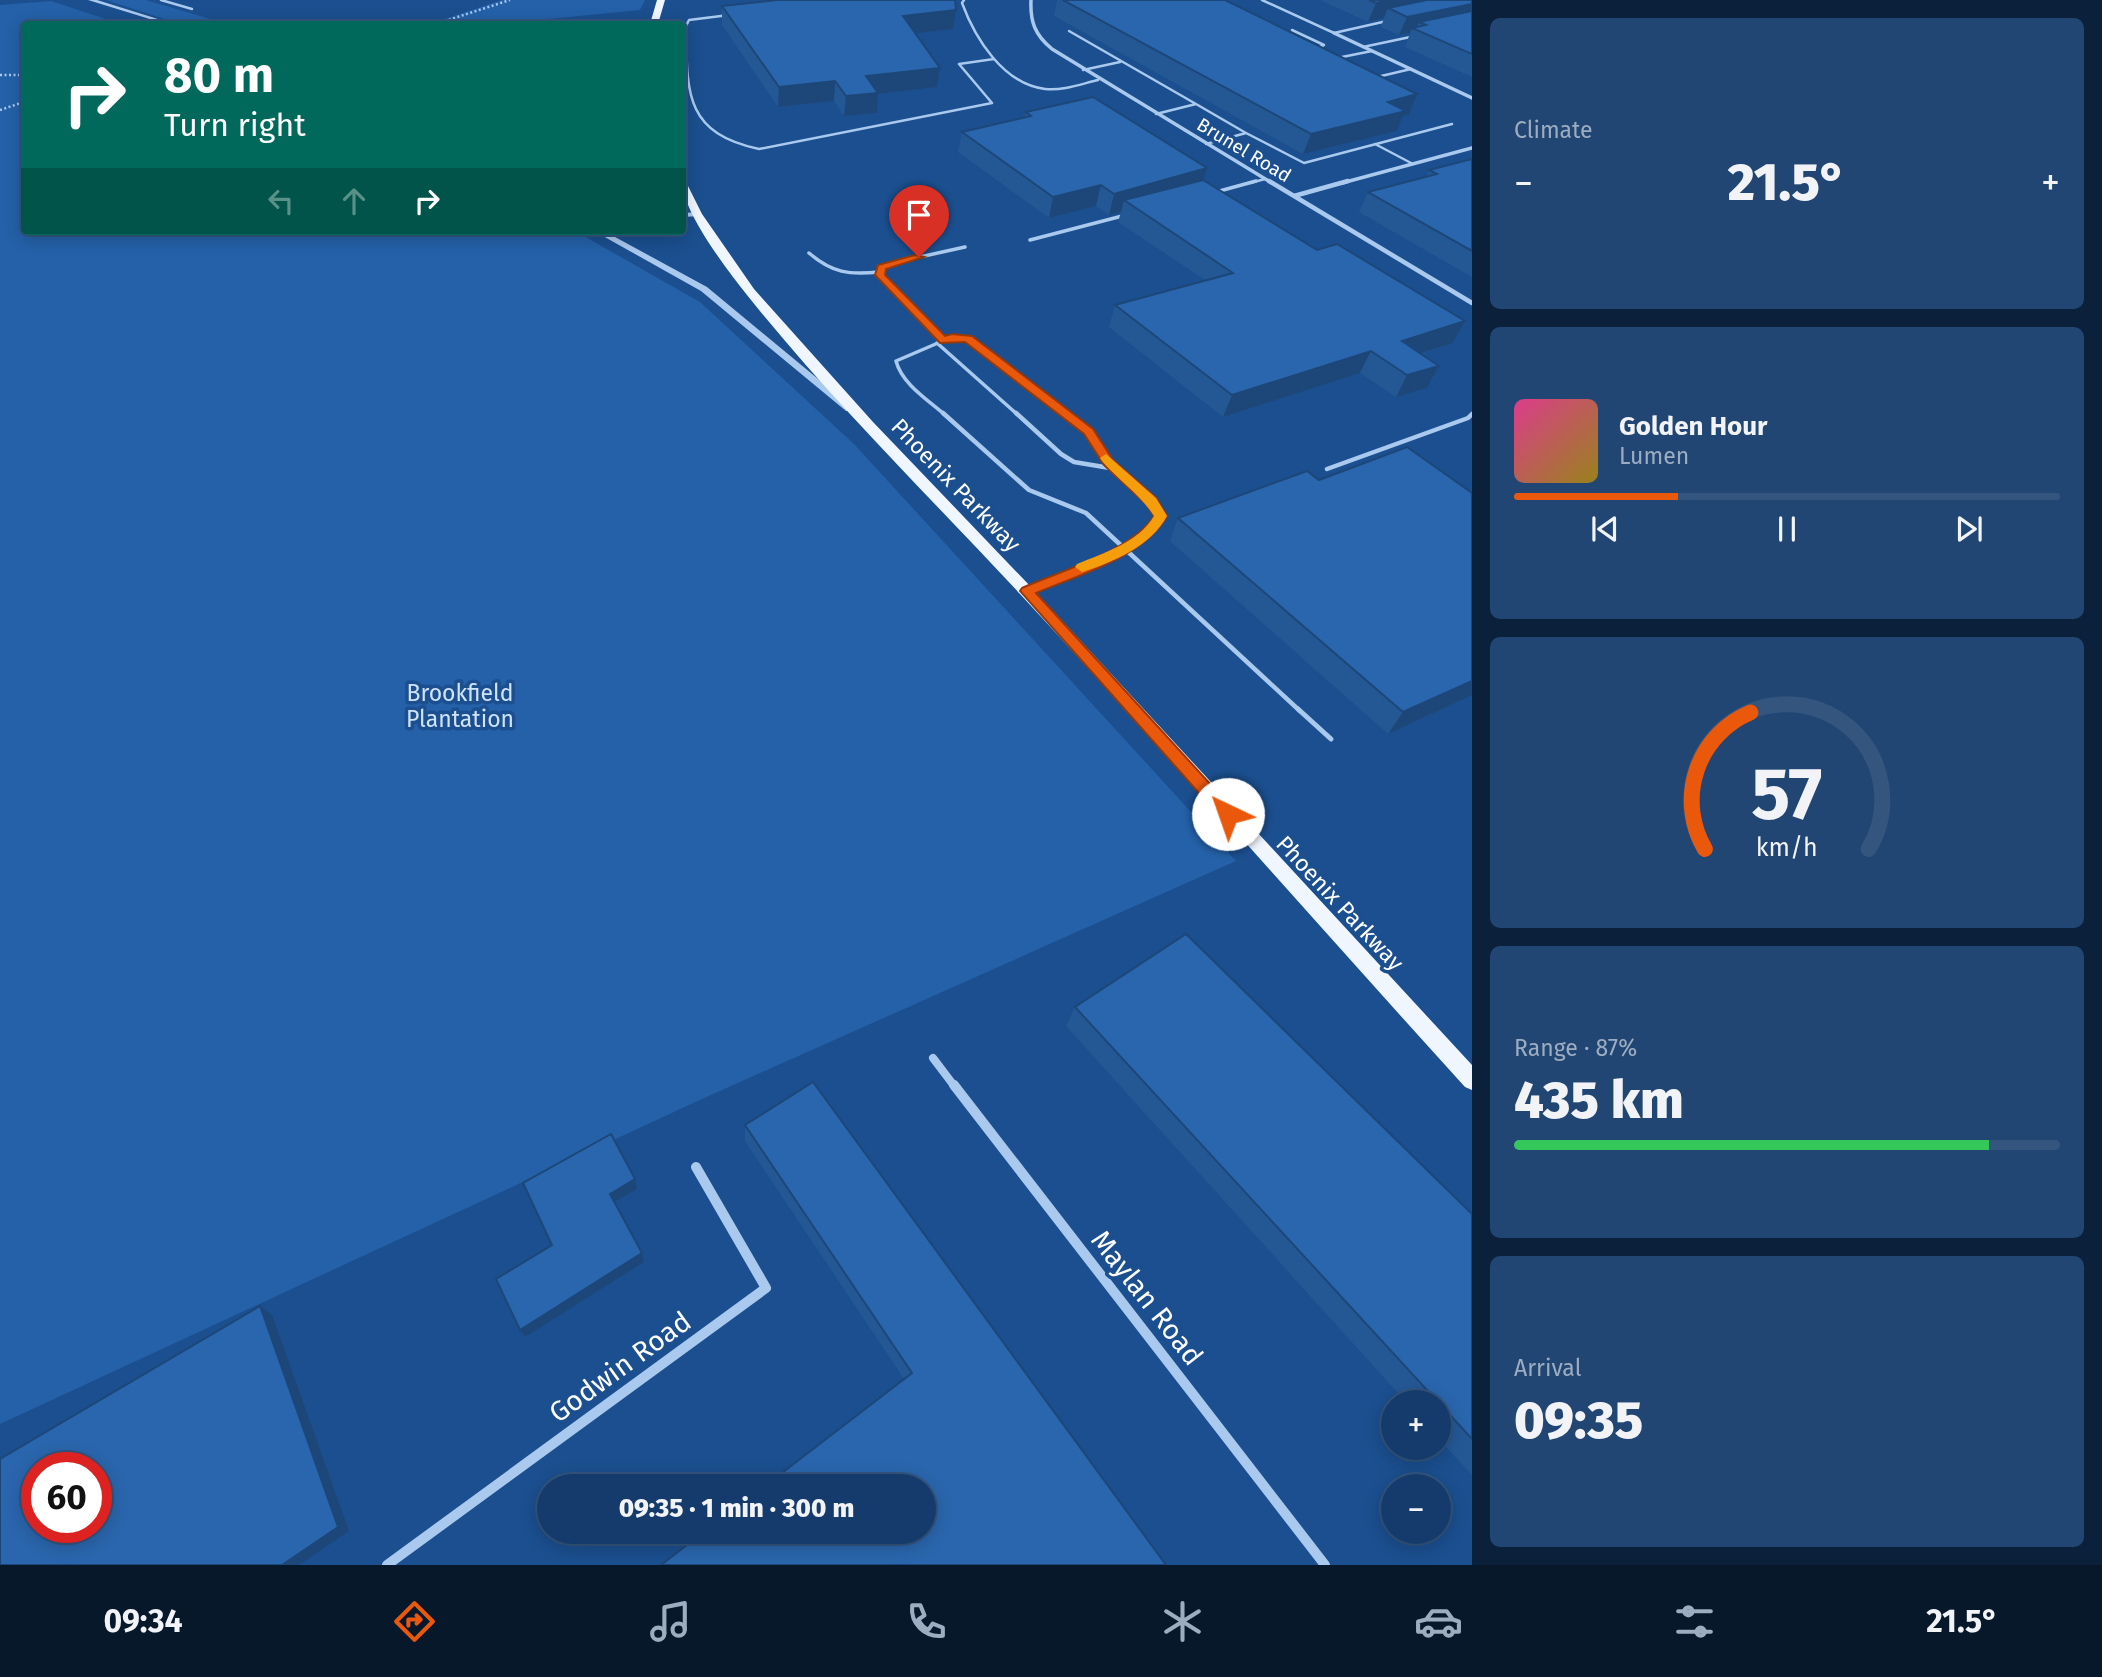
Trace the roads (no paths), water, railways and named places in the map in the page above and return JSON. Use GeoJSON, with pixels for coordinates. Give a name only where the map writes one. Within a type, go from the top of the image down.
{"type":"FeatureCollection","features":[{"type":"Feature","properties":{"kind":"main road"},"geometry":{"type":"LineString","coordinates":[[655,21],[661,0]]}},
{"type":"Feature","properties":{"kind":"main road","name":"Phoenix Parkway"},"geometry":{"type":"LineString","coordinates":[[690,215],[750,291],[868,425],[1027,591],[1472,1080]]}},
{"type":"Feature","properties":{"kind":"street"},"geometry":{"type":"LineString","coordinates":[[91,0],[161,21]]}},
{"type":"Feature","properties":{"kind":"street","name":"Brunel Road"},"geometry":{"type":"LineString","coordinates":[[1031,0],[1029,17],[1036,36],[1083,70],[1472,303]]}},
{"type":"Feature","properties":{"kind":"street"},"geometry":{"type":"LineString","coordinates":[[1334,33],[1472,98]]}},
{"type":"Feature","properties":{"kind":"street"},"geometry":{"type":"LineString","coordinates":[[1294,196],[1472,148]]}},
{"type":"Feature","properties":{"kind":"street"},"geometry":{"type":"LineString","coordinates":[[605,235],[704,289],[868,425]]}},
{"type":"Feature","properties":{"kind":"street","name":"Maylan Road"},"geometry":{"type":"LineString","coordinates":[[933,1058],[1325,1565]]}},
{"type":"Feature","properties":{"kind":"street","name":"Godwin Road"},"geometry":{"type":"LineString","coordinates":[[387,1565],[766,1288],[696,1167]]}},
{"type":"Feature","properties":{"kind":"lane"},"geometry":{"type":"LineString","coordinates":[[161,0],[192,9]]}},
{"type":"Feature","properties":{"kind":"lane"},"geometry":{"type":"LineString","coordinates":[[964,0],[962,3],[967,18],[977,37],[994,59],[1015,76],[1040,88],[1059,89],[1098,80]]}},
{"type":"Feature","properties":{"kind":"lane"},"geometry":{"type":"LineString","coordinates":[[1262,0],[1334,33],[1397,19]]}},
{"type":"Feature","properties":{"kind":"lane"},"geometry":{"type":"LineString","coordinates":[[737,14],[689,20],[686,26],[687,88],[703,123],[727,143],[740,147],[760,149],[992,103],[959,64],[994,59]]}},
{"type":"Feature","properties":{"kind":"lane"},"geometry":{"type":"LineString","coordinates":[[1293,30],[1324,46],[1313,49],[1323,54]]}},
{"type":"Feature","properties":{"kind":"lane"},"geometry":{"type":"LineString","coordinates":[[1069,31],[1246,133],[1304,163],[1452,124]]}},
{"type":"Feature","properties":{"kind":"lane"},"geometry":{"type":"LineString","coordinates":[[1363,47],[1416,36]]}},
{"type":"Feature","properties":{"kind":"lane"},"geometry":{"type":"LineString","coordinates":[[1333,58],[1372,51]]}},
{"type":"Feature","properties":{"kind":"lane"},"geometry":{"type":"LineString","coordinates":[[1083,70],[1121,62]]}},
{"type":"Feature","properties":{"kind":"lane"},"geometry":{"type":"LineString","coordinates":[[1373,78],[1411,69]]}},
{"type":"Feature","properties":{"kind":"lane"},"geometry":{"type":"LineString","coordinates":[[1155,114],[1196,104]]}},
{"type":"Feature","properties":{"kind":"lane"},"geometry":{"type":"LineString","coordinates":[[1206,144],[1246,133]]}},
{"type":"Feature","properties":{"kind":"lane"},"geometry":{"type":"LineString","coordinates":[[1375,144],[1413,164]]}},
{"type":"Feature","properties":{"kind":"lane"},"geometry":{"type":"LineString","coordinates":[[1213,193],[1265,179]]}},
{"type":"Feature","properties":{"kind":"lane"},"geometry":{"type":"LineString","coordinates":[[1030,240],[1135,213]]}},
{"type":"Feature","properties":{"kind":"lane"},"geometry":{"type":"LineString","coordinates":[[809,253],[828,270],[839,273],[879,272],[888,264],[965,247]]}},
{"type":"Feature","properties":{"kind":"lane"},"geometry":{"type":"LineString","coordinates":[[879,272],[943,340]]}},
{"type":"Feature","properties":{"kind":"lane"},"geometry":{"type":"LineString","coordinates":[[1027,591],[1125,549],[1153,529],[1161,516],[1151,501],[1116,470],[1088,432],[968,339],[952,337],[903,356],[896,361],[898,369],[907,381],[1029,490],[1086,513],[1125,549],[1331,739]]}},
{"type":"Feature","properties":{"kind":"lane"},"geometry":{"type":"LineString","coordinates":[[936,343],[1061,454],[1074,462],[1116,470]]}},
{"type":"Feature","properties":{"kind":"lane"},"geometry":{"type":"LineString","coordinates":[[1326,469],[1468,418],[1472,414]]}},
{"type":"Feature","properties":{"kind":"park label","name":"Brookfield Plantation"},"geometry":{"type":"Point","coordinates":[460,706]}}]}
